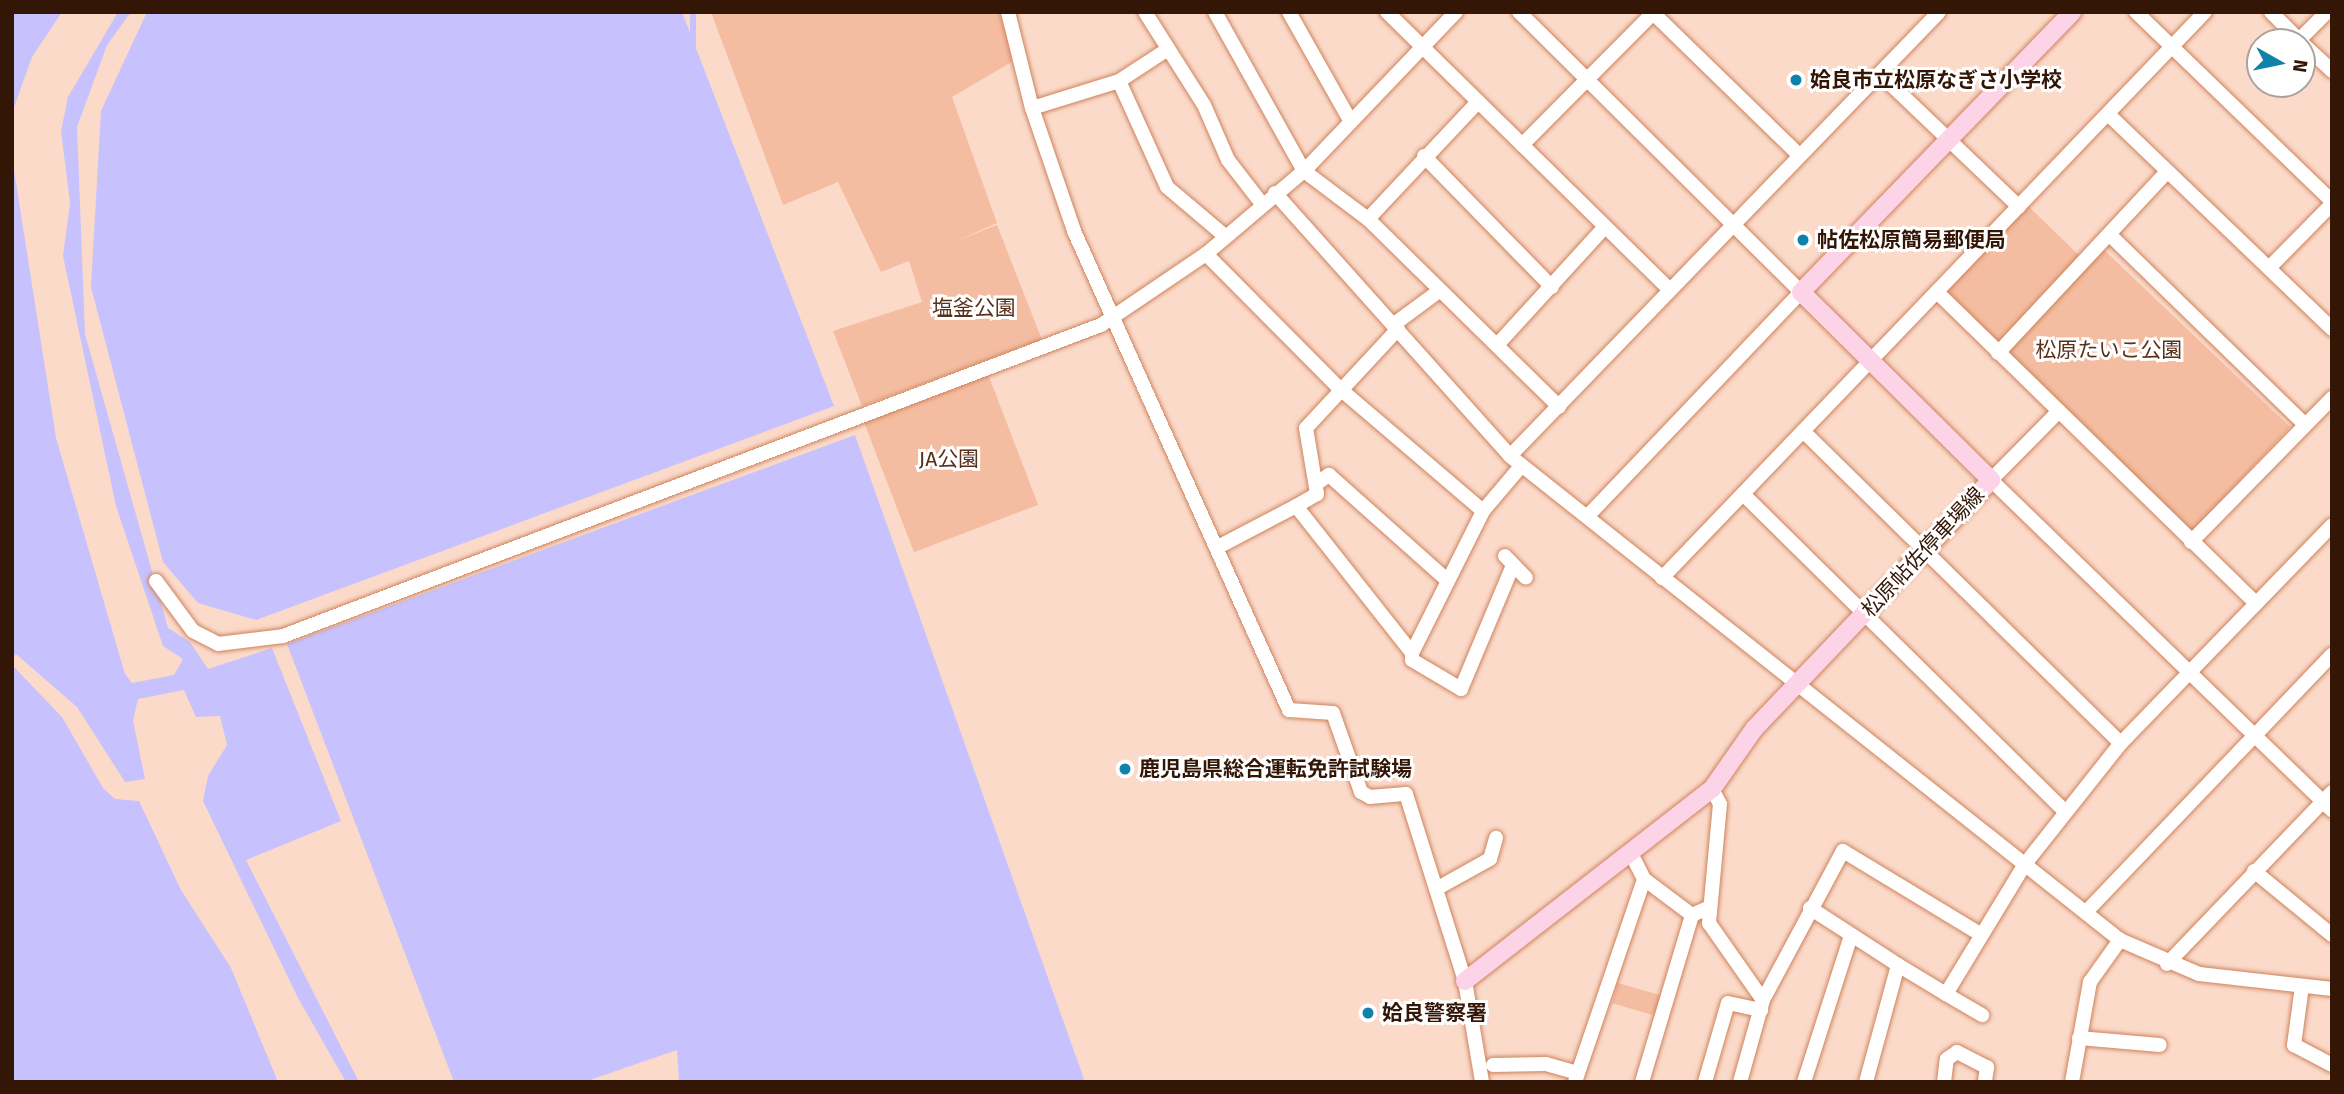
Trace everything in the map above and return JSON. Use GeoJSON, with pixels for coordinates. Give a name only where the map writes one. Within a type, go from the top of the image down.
{"type":"FeatureCollection","features":[{"type":"Feature","properties":{"kind":"main road"},"geometry":{"type":"LineString","coordinates":[[1801,292],[2073,12]]}},
{"type":"Feature","properties":{"kind":"main road","name":"松原帖佐停車場線"},"geometry":{"type":"LineString","coordinates":[[1465,981],[1712,789],[1754,729],[1991,481],[1801,292]]}},
{"type":"Feature","properties":{"kind":"street"},"geometry":{"type":"LineString","coordinates":[[1008,12],[1031,108],[1079,243],[1106,308],[1117,316],[1289,710],[1333,713],[1361,792],[1370,797],[1406,794],[1465,981],[1482,1082]]}},
{"type":"Feature","properties":{"kind":"street"},"geometry":{"type":"LineString","coordinates":[[1145,12],[1166,51],[1204,105],[1228,160],[1262,204]]}},
{"type":"Feature","properties":{"kind":"street"},"geometry":{"type":"LineString","coordinates":[[1216,12],[1304,171],[1368,219],[1439,291],[1498,344],[1559,407]]}},
{"type":"Feature","properties":{"kind":"street"},"geometry":{"type":"LineString","coordinates":[[1289,12],[1351,122]]}},
{"type":"Feature","properties":{"kind":"street"},"geometry":{"type":"LineString","coordinates":[[1387,12],[1669,289]]}},
{"type":"Feature","properties":{"kind":"street"},"geometry":{"type":"LineString","coordinates":[[156,580],[193,631],[218,644],[283,636],[1117,316],[1206,254],[1304,171],[1456,12]]}},
{"type":"Feature","properties":{"kind":"street"},"geometry":{"type":"LineString","coordinates":[[1519,12],[1731,226],[1801,292],[1588,516]]}},
{"type":"Feature","properties":{"kind":"street"},"geometry":{"type":"LineString","coordinates":[[1526,578],[1509,560],[1461,689],[1412,660],[1412,653],[1483,511],[1516,460],[1559,407],[1669,289],[1939,12]]}},
{"type":"Feature","properties":{"kind":"street"},"geometry":{"type":"LineString","coordinates":[[2136,12],[2332,202],[2269,268]]}},
{"type":"Feature","properties":{"kind":"street"},"geometry":{"type":"LineString","coordinates":[[1662,578],[2205,12]]}},
{"type":"Feature","properties":{"kind":"street"},"geometry":{"type":"LineString","coordinates":[[2271,12],[2287,28]]}},
{"type":"Feature","properties":{"kind":"street"},"geometry":{"type":"LineString","coordinates":[[2313,28],[2327,12]]}},
{"type":"Feature","properties":{"kind":"street"},"geometry":{"type":"LineString","coordinates":[[1522,145],[1652,13],[1800,156]]}},
{"type":"Feature","properties":{"kind":"street"},"geometry":{"type":"LineString","coordinates":[[1031,108],[1119,81],[1166,51]]}},
{"type":"Feature","properties":{"kind":"street"},"geometry":{"type":"LineString","coordinates":[[2316,56],[2332,71]]}},
{"type":"Feature","properties":{"kind":"street"},"geometry":{"type":"LineString","coordinates":[[1880,74],[2020,207]]}},
{"type":"Feature","properties":{"kind":"street"},"geometry":{"type":"LineString","coordinates":[[1119,81],[1167,187],[1226,236]]}},
{"type":"Feature","properties":{"kind":"street"},"geometry":{"type":"LineString","coordinates":[[1368,219],[1424,156],[1478,102]]}},
{"type":"Feature","properties":{"kind":"street"},"geometry":{"type":"LineString","coordinates":[[2109,115],[2332,330]]}},
{"type":"Feature","properties":{"kind":"street"},"geometry":{"type":"LineString","coordinates":[[1424,156],[1552,287]]}},
{"type":"Feature","properties":{"kind":"street"},"geometry":{"type":"LineString","coordinates":[[1998,353],[2112,237],[2167,172]]}},
{"type":"Feature","properties":{"kind":"street"},"geometry":{"type":"LineString","coordinates":[[1275,193],[1516,460],[1662,578],[1799,682],[2120,940],[2167,964],[2332,989]]}},
{"type":"Feature","properties":{"kind":"street"},"geometry":{"type":"LineString","coordinates":[[1498,344],[1605,228]]}},
{"type":"Feature","properties":{"kind":"street"},"geometry":{"type":"LineString","coordinates":[[2112,237],[2305,425]]}},
{"type":"Feature","properties":{"kind":"street"},"geometry":{"type":"LineString","coordinates":[[1206,254],[1339,388],[1483,511]]}},
{"type":"Feature","properties":{"kind":"street"},"geometry":{"type":"LineString","coordinates":[[1218,547],[1317,494],[1304,437],[1339,388],[1395,327],[1439,291]]}},
{"type":"Feature","properties":{"kind":"street"},"geometry":{"type":"LineString","coordinates":[[1938,293],[2256,603]]}},
{"type":"Feature","properties":{"kind":"street"},"geometry":{"type":"LineString","coordinates":[[2192,542],[2332,398]]}},
{"type":"Feature","properties":{"kind":"street"},"geometry":{"type":"LineString","coordinates":[[2059,411],[1991,481],[2187,674],[2328,802],[2254,871],[2167,964]]}},
{"type":"Feature","properties":{"kind":"street"},"geometry":{"type":"LineString","coordinates":[[1803,431],[2120,743]]}},
{"type":"Feature","properties":{"kind":"street"},"geometry":{"type":"LineString","coordinates":[[1316,484],[1329,475],[1448,581]]}},
{"type":"Feature","properties":{"kind":"street"},"geometry":{"type":"LineString","coordinates":[[1743,494],[2066,812]]}},
{"type":"Feature","properties":{"kind":"street"},"geometry":{"type":"LineString","coordinates":[[1296,506],[1412,653]]}},
{"type":"Feature","properties":{"kind":"street"},"geometry":{"type":"LineString","coordinates":[[1946,995],[1980,934],[2025,864],[2120,743],[2332,525]]}},
{"type":"Feature","properties":{"kind":"street"},"geometry":{"type":"LineString","coordinates":[[2086,912],[2332,655]]}},
{"type":"Feature","properties":{"kind":"street"},"geometry":{"type":"LineString","coordinates":[[1712,789],[1720,804],[1708,908],[1718,939],[1762,1005]]}},
{"type":"Feature","properties":{"kind":"street"},"geometry":{"type":"LineString","coordinates":[[1436,889],[1490,859],[1496,838]]}},
{"type":"Feature","properties":{"kind":"street"},"geometry":{"type":"LineString","coordinates":[[1740,1082],[1762,1005],[1810,908],[1843,851],[1980,934]]}},
{"type":"Feature","properties":{"kind":"street"},"geometry":{"type":"LineString","coordinates":[[1631,854],[1644,879],[1692,915]]}},
{"type":"Feature","properties":{"kind":"street"},"geometry":{"type":"LineString","coordinates":[[2254,871],[2332,935]]}},
{"type":"Feature","properties":{"kind":"street"},"geometry":{"type":"LineString","coordinates":[[1493,1065],[1546,1064],[1576,1077],[1644,879]]}},
{"type":"Feature","properties":{"kind":"street"},"geometry":{"type":"LineString","coordinates":[[1642,1082],[1692,915],[1708,908]]}},
{"type":"Feature","properties":{"kind":"street"},"geometry":{"type":"LineString","coordinates":[[1810,908],[1851,936],[1982,1015]]}},
{"type":"Feature","properties":{"kind":"street"},"geometry":{"type":"LineString","coordinates":[[1804,1082],[1851,936]]}},
{"type":"Feature","properties":{"kind":"street"},"geometry":{"type":"LineString","coordinates":[[2072,1082],[2090,982],[2120,940]]}},
{"type":"Feature","properties":{"kind":"street"},"geometry":{"type":"LineString","coordinates":[[1866,1082],[1898,965]]}},
{"type":"Feature","properties":{"kind":"street"},"geometry":{"type":"LineString","coordinates":[[2302,986],[2294,1045],[2332,1065]]}},
{"type":"Feature","properties":{"kind":"street"},"geometry":{"type":"LineString","coordinates":[[1705,1082],[1728,1003],[1762,1005]]}},
{"type":"Feature","properties":{"kind":"street"},"geometry":{"type":"LineString","coordinates":[[2079,1038],[2160,1045]]}},
{"type":"Feature","properties":{"kind":"street"},"geometry":{"type":"LineString","coordinates":[[1944,1082],[1947,1059],[1957,1052],[1987,1067],[1985,1082]]}},
{"type":"Feature","properties":{"kind":"green space","name":"塩釜公園"},"geometry":{"type":"Polygon","coordinates":[[[711,12],[999,12],[1015,60],[952,97],[997,223],[956,241],[997,225],[1042,340],[862,406],[833,331],[922,302],[909,261],[881,272],[838,182],[783,205],[711,12]]]}},
{"type":"Feature","properties":{"kind":"green space"},"geometry":{"type":"Polygon","coordinates":[[[2027,205],[2082,258],[1998,344],[1944,291],[2027,205]]]}},
{"type":"Feature","properties":{"kind":"green space","name":"松原たいこ公園"},"geometry":{"type":"Polygon","coordinates":[[[2104,250],[2290,427],[2191,533],[2013,358],[2009,347],[2104,250]]]}},
{"type":"Feature","properties":{"kind":"green space","name":"JA公園"},"geometry":{"type":"Polygon","coordinates":[[[988,374],[1038,505],[914,552],[864,422],[988,374]]]}},
{"type":"Feature","properties":{"kind":"green space"},"geometry":{"type":"Polygon","coordinates":[[[1618,983],[1663,996],[1657,1016],[1612,1003],[1618,983]]]}},
{"type":"Feature","properties":{"kind":"shaded area"},"geometry":{"type":"Polygon","coordinates":[[[12,12],[62,12],[32,57],[12,113],[12,12]]]}},
{"type":"Feature","properties":{"kind":"shaded area"},"geometry":{"type":"Polygon","coordinates":[[[118,12],[131,12],[107,45],[77,127],[85,334],[168,628],[190,642],[208,669],[272,648],[341,821],[246,860],[359,1082],[346,1082],[298,998],[203,801],[208,776],[227,745],[220,716],[196,717],[184,690],[138,699],[133,721],[145,779],[125,782],[77,707],[16,654],[12,658],[12,157],[56,438],[125,674],[132,683],[174,675],[183,659],[163,646],[116,506],[63,256],[70,203],[61,131],[68,97],[118,12]]]}},
{"type":"Feature","properties":{"kind":"shaded area"},"geometry":{"type":"Polygon","coordinates":[[[147,12],[682,12],[834,406],[256,620],[198,603],[163,562],[91,287],[101,111],[147,12]]]}},
{"type":"Feature","properties":{"kind":"shaded area"},"geometry":{"type":"Polygon","coordinates":[[[690,12],[696,12],[696,427],[690,427],[690,12]]]}},
{"type":"Feature","properties":{"kind":"shaded area"},"geometry":{"type":"Polygon","coordinates":[[[855,435],[1085,1082],[679,1082],[677,1050],[584,1082],[454,1082],[287,644],[855,435]]]}},
{"type":"Feature","properties":{"kind":"shaded area"},"geometry":{"type":"Polygon","coordinates":[[[12,665],[62,717],[103,788],[115,799],[139,801],[181,890],[231,968],[278,1082],[12,1082],[12,665]]]}},
{"type":"Feature","properties":{"kind":"place","name":"姶良市立松原なぎさ小学校"},"geometry":{"type":"Point","coordinates":[1796,80]}},
{"type":"Feature","properties":{"kind":"place","name":"帖佐松原簡易郵便局"},"geometry":{"type":"Point","coordinates":[1803,240]}},
{"type":"Feature","properties":{"kind":"place","name":"鹿児島県総合運転免許試験場"},"geometry":{"type":"Point","coordinates":[1125,769]}},
{"type":"Feature","properties":{"kind":"place","name":"姶良警察署"},"geometry":{"type":"Point","coordinates":[1368,1013]}}]}
